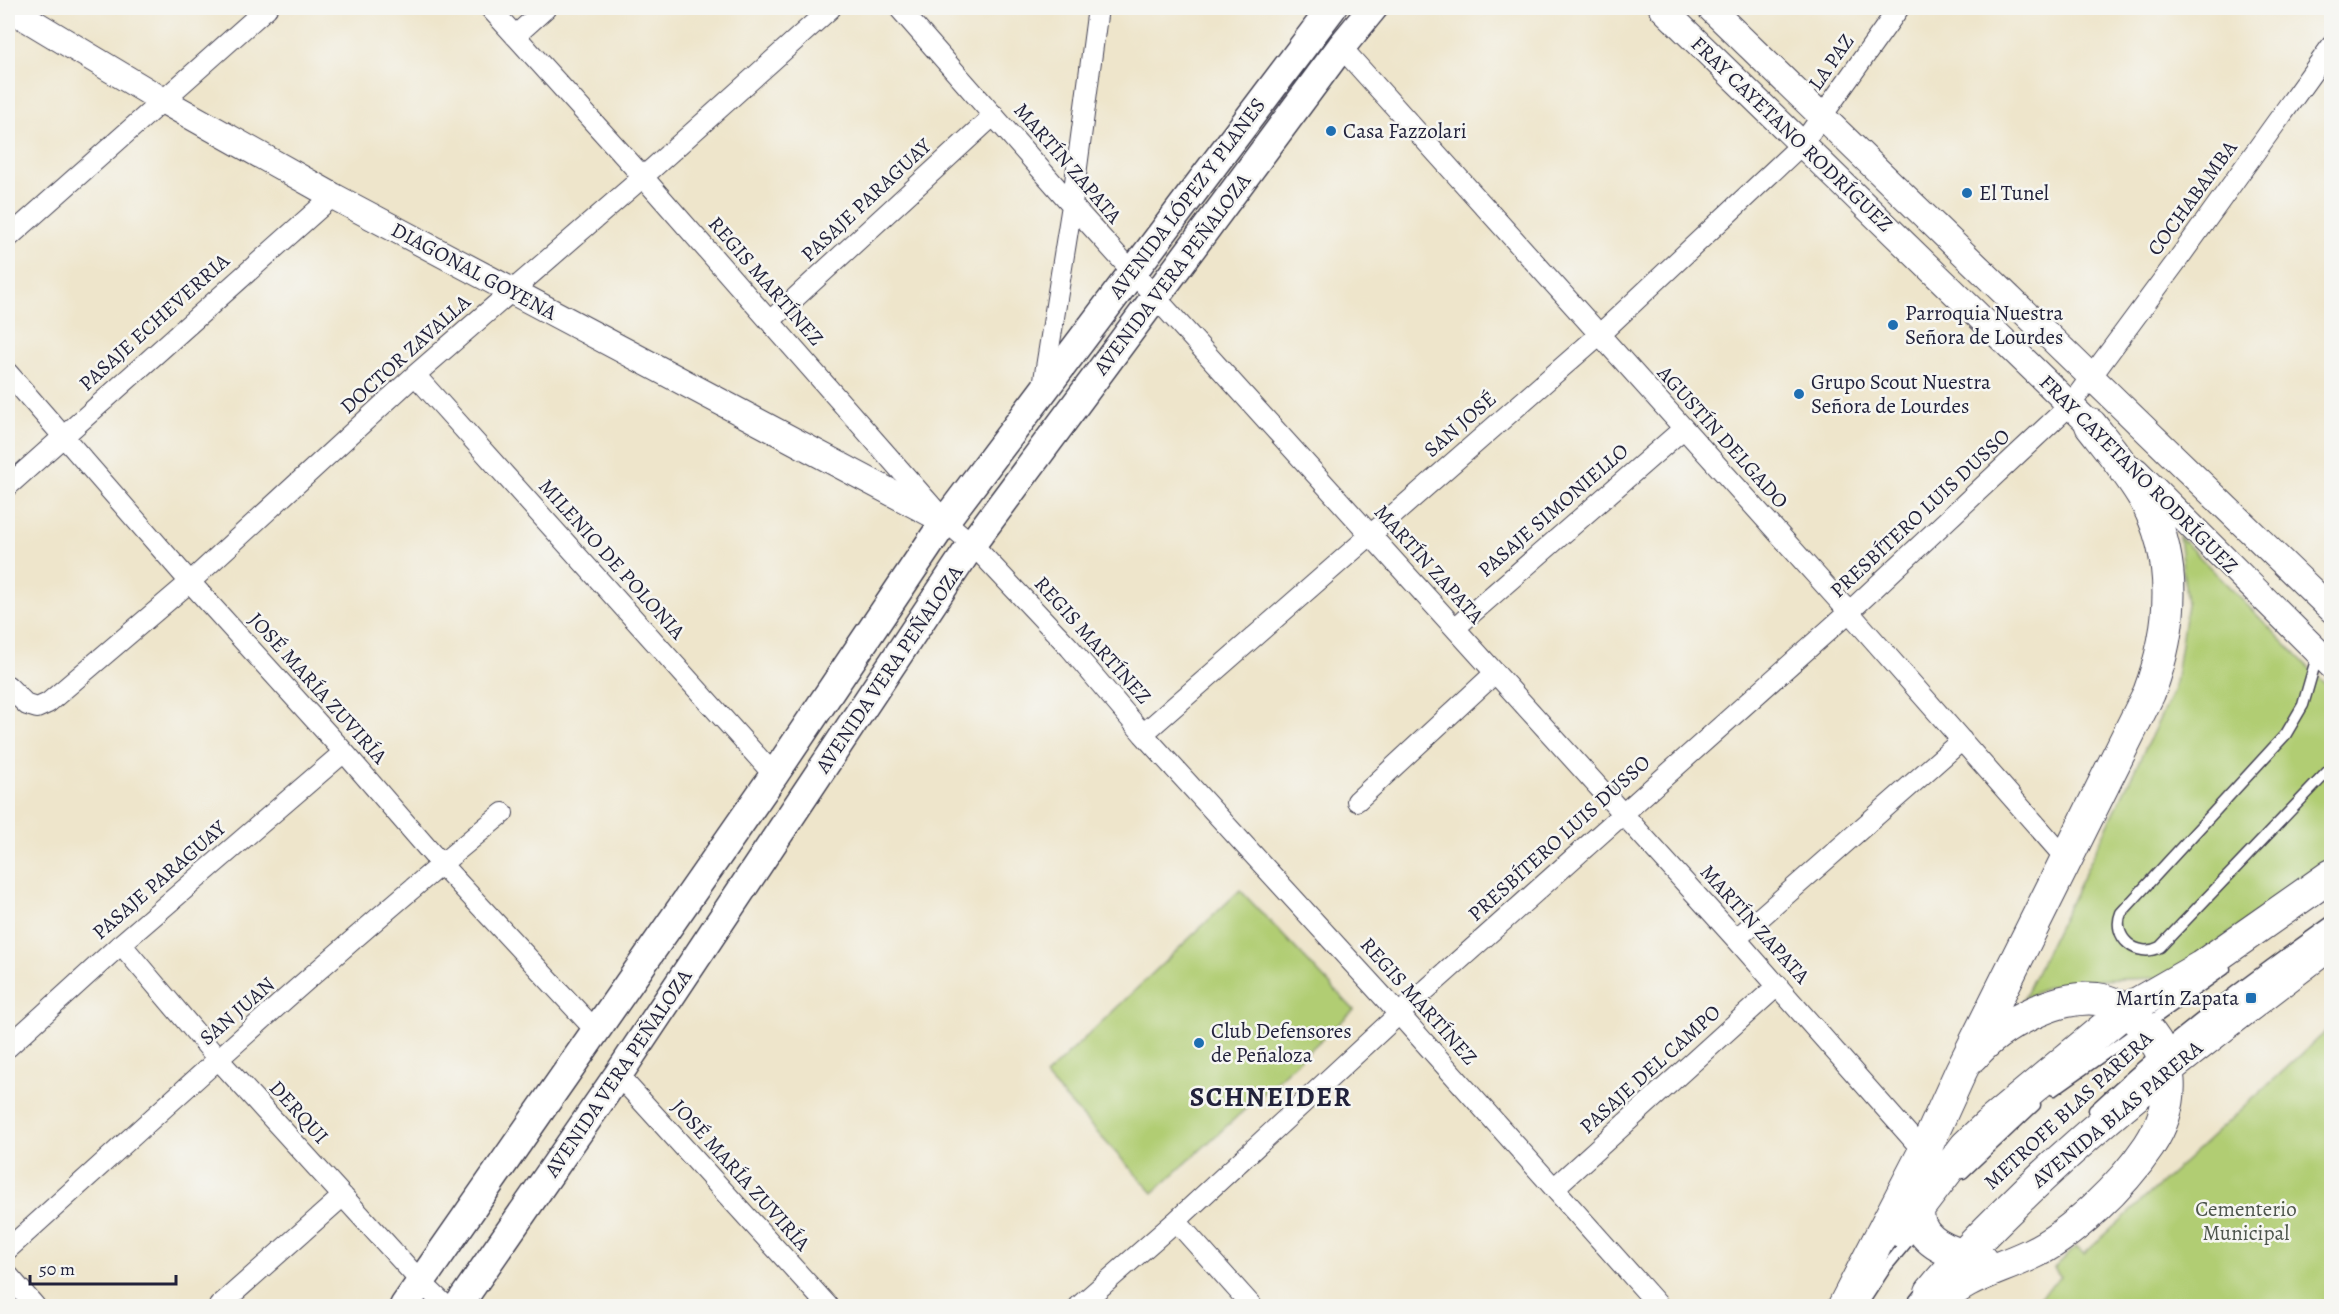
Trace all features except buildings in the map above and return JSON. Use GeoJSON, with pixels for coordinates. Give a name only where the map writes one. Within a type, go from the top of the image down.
{"type":"FeatureCollection","features":[{"type":"Feature","properties":{"kind":"main road","name":"AVENIDA LÓPEZ Y PLANES"},"geometry":{"type":"LineString","coordinates":[[1043,389],[1332,8]]}},
{"type":"Feature","properties":{"kind":"main road"},"geometry":{"type":"LineString","coordinates":[[1341,47],[1373,8]]}},
{"type":"Feature","properties":{"kind":"main road","name":"AVENIDA VERA PEÑALOZA"},"geometry":{"type":"LineString","coordinates":[[458,1306],[618,1075],[972,544],[1341,47]]}},
{"type":"Feature","properties":{"kind":"main road","name":"AVENIDA VERA PEÑALOZA"},"geometry":{"type":"LineString","coordinates":[[404,1306],[774,775],[945,521],[1043,389]]}},
{"type":"Feature","properties":{"kind":"main road"},"geometry":{"type":"LineString","coordinates":[[1845,1306],[1924,1152],[1961,1071],[2149,693],[2164,644],[2169,595],[2164,556],[2152,515],[2131,477],[2081,415]]}},
{"type":"Feature","properties":{"kind":"main road","name":"AVENIDA BLAS PARERA"},"geometry":{"type":"LineString","coordinates":[[1921,1306],[1957,1251],[2055,1164],[2150,1039],[2201,967],[2331,875]]}},
{"type":"Feature","properties":{"kind":"main road","name":"AVENIDA BLAS PARERA"},"geometry":{"type":"LineString","coordinates":[[1845,1306],[1923,1214],[1947,1168],[1988,1125],[2331,942]]}},
{"type":"Feature","properties":{"kind":"main road"},"geometry":{"type":"LineString","coordinates":[[1961,1071],[1978,1051],[2000,1033],[2042,1010],[2075,999],[2161,986],[2201,967]]}},
{"type":"Feature","properties":{"kind":"main road"},"geometry":{"type":"LineString","coordinates":[[1935,1306],[1963,1282],[2028,1256],[2054,1242],[2096,1206],[2149,1146],[2169,1103],[2150,1039],[2098,999],[2075,999]]}},
{"type":"Feature","properties":{"kind":"main road"},"geometry":{"type":"LineString","coordinates":[[1924,1152],[1918,1182],[1928,1236],[1957,1251],[2010,1262]]}},
{"type":"Feature","properties":{"kind":"street","name":"DIAGONAL GOYENA"},"geometry":{"type":"LineString","coordinates":[[9,8],[162,100],[333,196],[945,521]]}},
{"type":"Feature","properties":{"kind":"street"},"geometry":{"type":"LineString","coordinates":[[8,238],[267,8]]}},
{"type":"Feature","properties":{"kind":"street","name":"REGIS MARTÍNEZ"},"geometry":{"type":"LineString","coordinates":[[490,8],[643,177],[945,521],[972,544],[1070,648],[1143,734],[1399,1014],[1554,1188],[1652,1304]]}},
{"type":"Feature","properties":{"kind":"street"},"geometry":{"type":"LineString","coordinates":[[515,36],[546,8]]}},
{"type":"Feature","properties":{"kind":"street","name":"DOCTOR ZAVALLA"},"geometry":{"type":"LineString","coordinates":[[8,686],[27,705],[37,708],[48,703],[190,582],[415,375],[513,292],[831,8]]}},
{"type":"Feature","properties":{"kind":"street","name":"MARTÍN ZAPATA"},"geometry":{"type":"LineString","coordinates":[[899,8],[1072,205],[1778,985],[1924,1152]]}},
{"type":"Feature","properties":{"kind":"street"},"geometry":{"type":"LineString","coordinates":[[1043,389],[1072,205],[1098,8]]}},
{"type":"Feature","properties":{"kind":"street","name":"FRAY CAYETANO RODRÍGUEZ"},"geometry":{"type":"LineString","coordinates":[[1662,8],[2081,415],[2325,659]]}},
{"type":"Feature","properties":{"kind":"street","name":"FRAY CAYETANO RODRÍGUEZ"},"geometry":{"type":"LineString","coordinates":[[1710,8],[2325,604]]}},
{"type":"Feature","properties":{"kind":"street","name":"LA PAZ"},"geometry":{"type":"LineString","coordinates":[[1802,144],[1899,8]]}},
{"type":"Feature","properties":{"kind":"street","name":"COCHABAMBA"},"geometry":{"type":"LineString","coordinates":[[2081,415],[2091,378],[2331,45]]}},
{"type":"Feature","properties":{"kind":"street","name":"AGUSTÍN DELGADO"},"geometry":{"type":"LineString","coordinates":[[1341,47],[1849,612],[2067,860]]}},
{"type":"Feature","properties":{"kind":"street","name":"PASAJE PARAGUAY"},"geometry":{"type":"LineString","coordinates":[[770,321],[994,115]]}},
{"type":"Feature","properties":{"kind":"street","name":"SAN JOSÉ"},"geometry":{"type":"LineString","coordinates":[[1143,734],[1599,335],[1802,144]]}},
{"type":"Feature","properties":{"kind":"street","name":"PASAJE ECHEVERRIA"},"geometry":{"type":"LineString","coordinates":[[8,486],[333,196]]}},
{"type":"Feature","properties":{"kind":"street","name":"JOSÉ MARÍA ZUVIRÍA"},"geometry":{"type":"LineString","coordinates":[[8,373],[441,864],[596,1031]]}},
{"type":"Feature","properties":{"kind":"street","name":"MILENIO DE POLONIA"},"geometry":{"type":"LineString","coordinates":[[415,375],[774,775]]}},
{"type":"Feature","properties":{"kind":"street","name":"PRESBÍTERO LUIS DUSSO"},"geometry":{"type":"LineString","coordinates":[[1079,1306],[1176,1221],[1399,1014],[1849,612],[2081,415]]}},
{"type":"Feature","properties":{"kind":"street","name":"PASAJE SIMONIELLO"},"geometry":{"type":"LineString","coordinates":[[1455,628],[1683,429]]}},
{"type":"Feature","properties":{"kind":"street"},"geometry":{"type":"LineString","coordinates":[[2293,628],[2325,604]]}},
{"type":"Feature","properties":{"kind":"street"},"geometry":{"type":"LineString","coordinates":[[1357,801],[1495,673]]}},
{"type":"Feature","properties":{"kind":"street"},"geometry":{"type":"LineString","coordinates":[[1736,939],[1962,740]]}},
{"type":"Feature","properties":{"kind":"street","name":"PASAJE PARAGUAY"},"geometry":{"type":"LineString","coordinates":[[8,1047],[121,944],[344,752]]}},
{"type":"Feature","properties":{"kind":"street","name":"SAN JUAN"},"geometry":{"type":"LineString","coordinates":[[8,1249],[218,1059],[441,864],[503,813]]}},
{"type":"Feature","properties":{"kind":"street","name":"DERQUI"},"geometry":{"type":"LineString","coordinates":[[121,944],[218,1059],[422,1283],[446,1306]]}},
{"type":"Feature","properties":{"kind":"street","name":"PASAJE DEL CAMPO"},"geometry":{"type":"LineString","coordinates":[[1554,1188],[1778,985]]}},
{"type":"Feature","properties":{"kind":"street","name":"JOSÉ MARÍA ZUVIRÍA"},"geometry":{"type":"LineString","coordinates":[[618,1075],[828,1306]]}},
{"type":"Feature","properties":{"kind":"street"},"geometry":{"type":"LineString","coordinates":[[219,1306],[343,1196]]}},
{"type":"Feature","properties":{"kind":"street"},"geometry":{"type":"LineString","coordinates":[[1176,1221],[1252,1306]]}},
{"type":"Feature","properties":{"kind":"street"},"geometry":{"type":"LineString","coordinates":[[8,1275],[35,1306]]}},
{"type":"Feature","properties":{"kind":"lane"},"geometry":{"type":"LineString","coordinates":[[2325,659],[2286,734],[2121,913],[2119,929],[2127,943],[2144,952],[2160,947],[2331,767]]}},
{"type":"Feature","properties":{"kind":"lane","name":"METROFE BLAS PARERA"},"geometry":{"type":"LineString","coordinates":[[1952,1186],[1967,1168],[2047,1095],[2150,1039],[2242,985],[2331,921]]}},
{"type":"Feature","properties":{"kind":"lane","name":"METROFE BLAS PARERA"},"geometry":{"type":"LineString","coordinates":[[2084,1119],[2150,1039],[2238,960]]}},
{"type":"Feature","properties":{"kind":"lane"},"geometry":{"type":"LineString","coordinates":[[1861,1306],[1923,1214]]}},
{"type":"Feature","properties":{"kind":"lane"},"geometry":{"type":"LineString","coordinates":[[1910,1306],[1957,1251]]}},
{"type":"Feature","properties":{"kind":"green space"},"geometry":{"type":"Polygon","coordinates":[[[2179,536],[2331,690],[2331,859],[2190,962],[2158,978],[2092,980],[2048,987],[2024,998],[2174,689],[2187,604],[2179,536]]]}},
{"type":"Feature","properties":{"kind":"green space","name":"Club Defensores de Peñaloza"},"geometry":{"type":"Polygon","coordinates":[[[1240,890],[1354,1010],[1153,1193],[1045,1076],[1240,890]]]}},
{"type":"Feature","properties":{"kind":"green space","name":"Cementerio Municipal"},"geometry":{"type":"Polygon","coordinates":[[[2331,1027],[2331,1306],[2030,1306],[2061,1277],[2054,1268],[2076,1247],[2084,1254],[2331,1027]]]}},
{"type":"Feature","properties":{"kind":"place","name":"Casa Fazzolari"},"geometry":{"type":"Point","coordinates":[1331,131]}},
{"type":"Feature","properties":{"kind":"place","name":"El Tunel"},"geometry":{"type":"Point","coordinates":[1967,193]}},
{"type":"Feature","properties":{"kind":"place","name":"Parroquia Nuestra Señora de Lourdes"},"geometry":{"type":"Point","coordinates":[1893,325]}},
{"type":"Feature","properties":{"kind":"place","name":"Grupo Scout Nuestra Señora de Lourdes"},"geometry":{"type":"Point","coordinates":[1799,394]}},
{"type":"Feature","properties":{"kind":"place","name":"Martín Zapata"},"geometry":{"type":"Point","coordinates":[2251,998]}},
{"type":"Feature","properties":{"kind":"place","name":"Club Defensores de Peñaloza"},"geometry":{"type":"Point","coordinates":[1199,1043]}},
{"type":"Feature","properties":{"kind":"district","name":"SCHNEIDER"},"geometry":{"type":"Point","coordinates":[1271,1097]}}]}
